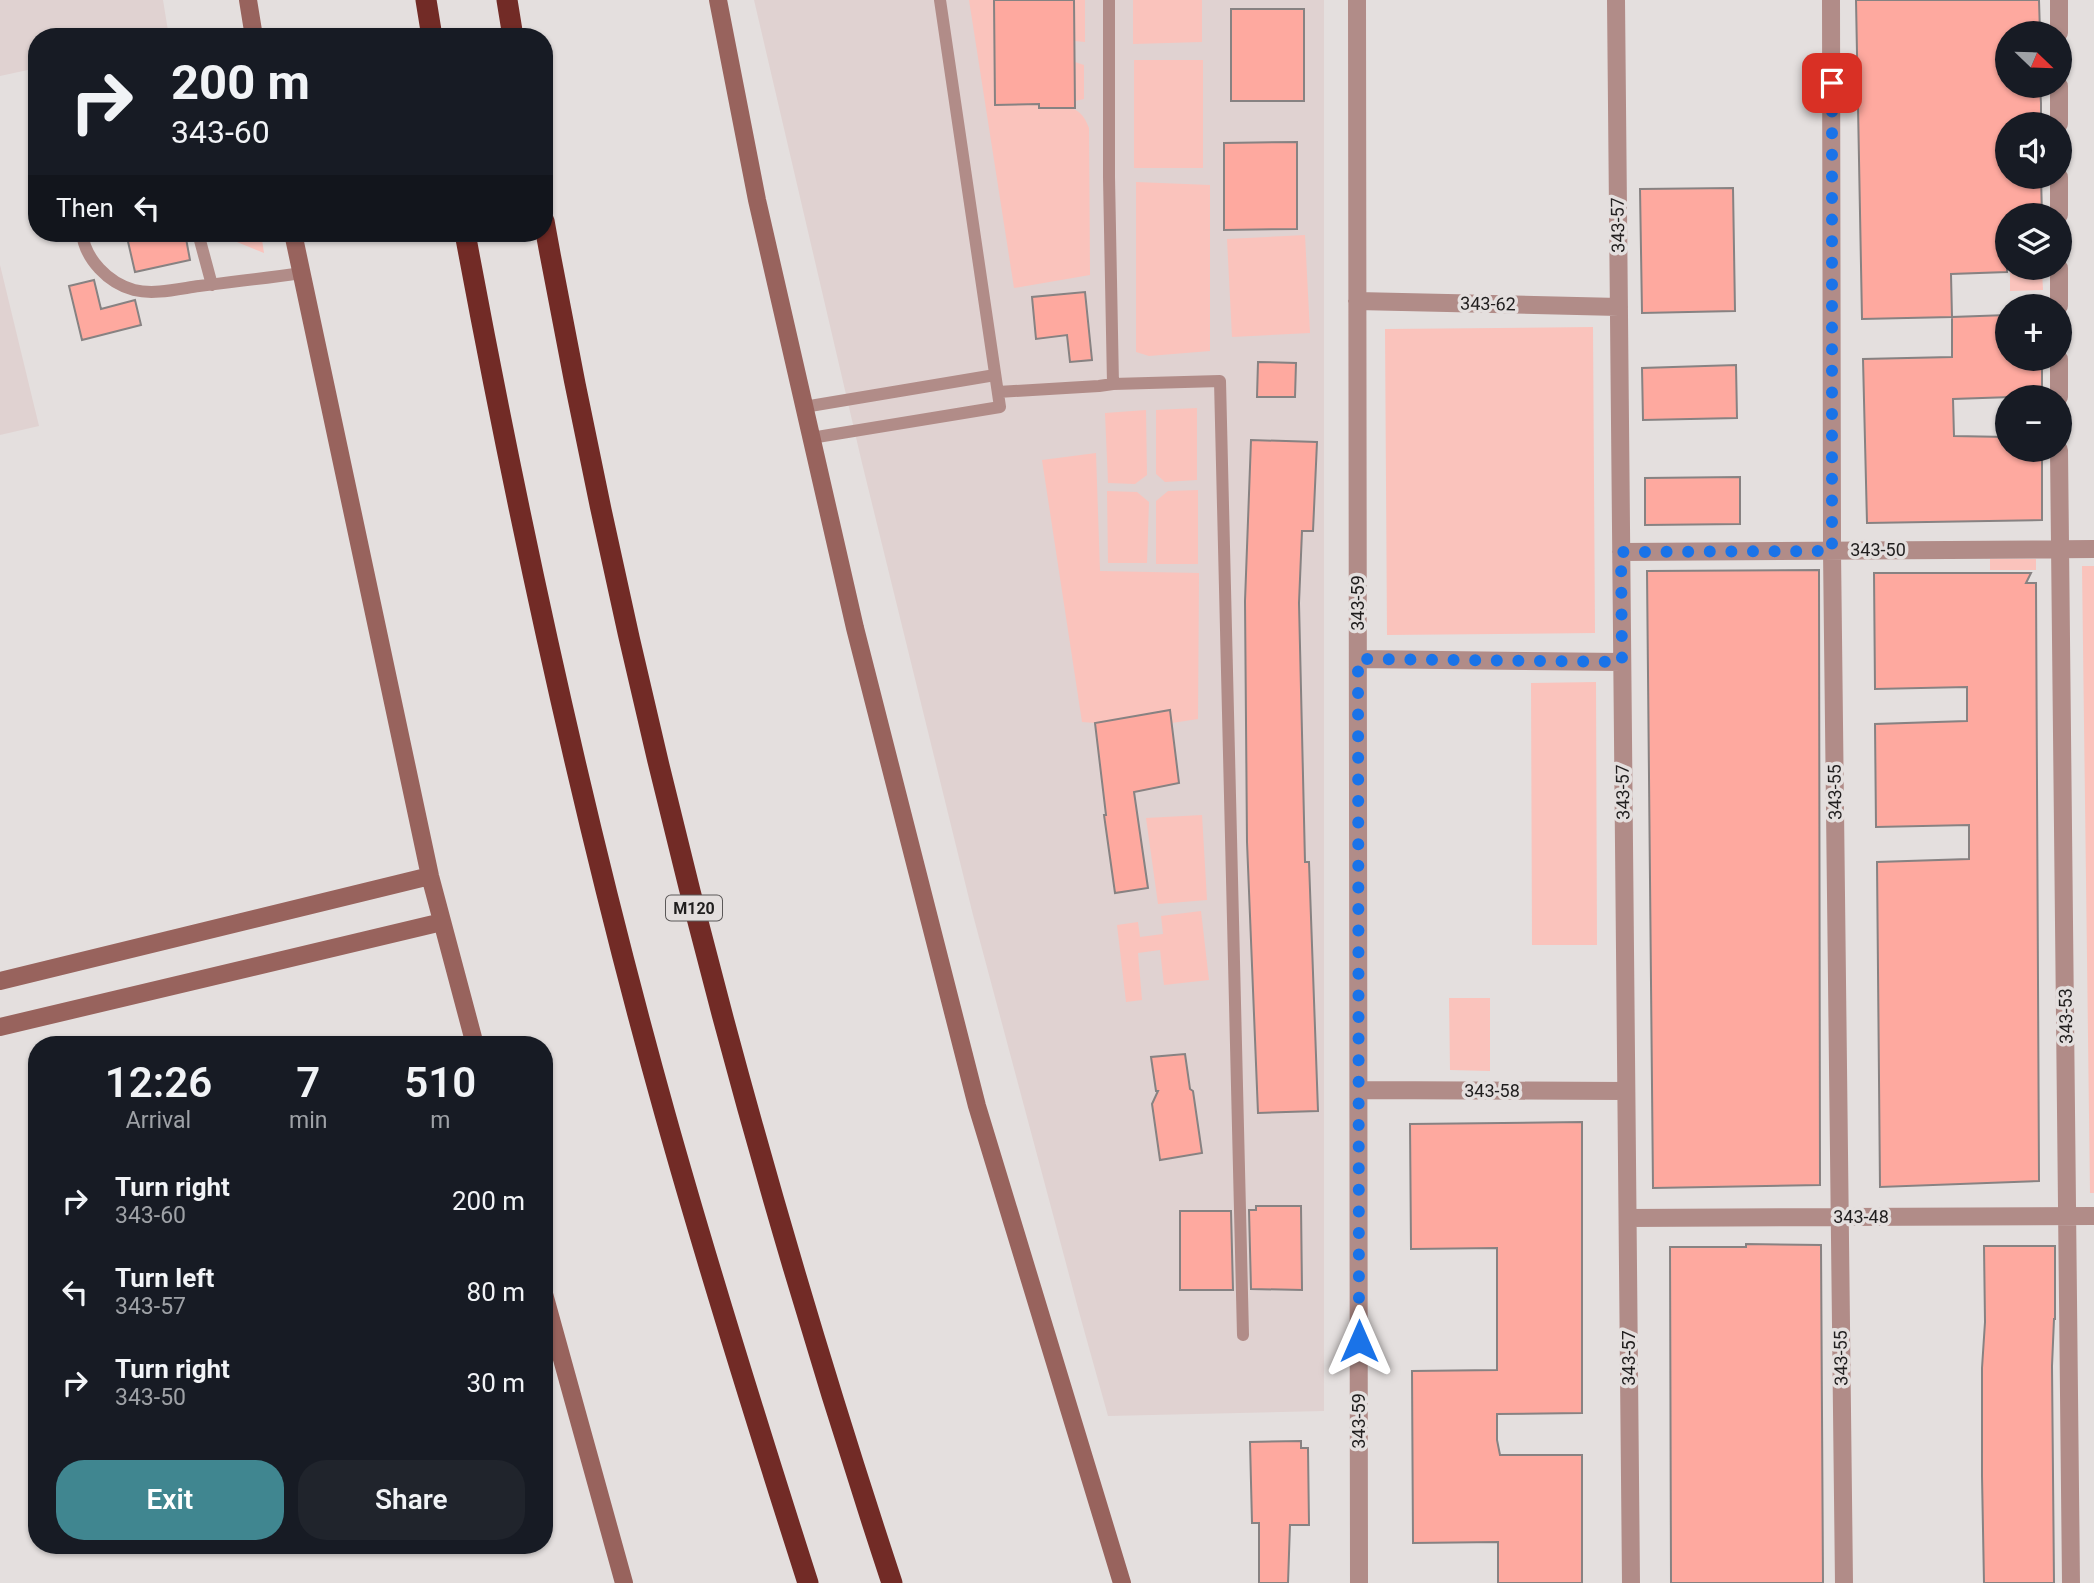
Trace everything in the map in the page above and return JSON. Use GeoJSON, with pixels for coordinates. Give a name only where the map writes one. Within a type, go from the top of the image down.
{"type":"FeatureCollection","features":[{"type":"Feature","properties":{"kind":"highway"},"geometry":{"type":"LineString","coordinates":[[426,0],[431,28]]}},
{"type":"Feature","properties":{"kind":"highway"},"geometry":{"type":"LineString","coordinates":[[507,0],[512,28]]}},
{"type":"Feature","properties":{"kind":"highway"},"geometry":{"type":"LineString","coordinates":[[468,242],[501,426],[562,705],[618,933],[733,1350],[808,1583]]}},
{"type":"Feature","properties":{"kind":"highway","name":"M120"},"geometry":{"type":"LineString","coordinates":[[548,242],[603,516],[669,808],[721,1015],[804,1307],[892,1583]]}},
{"type":"Feature","properties":{"kind":"street"},"geometry":{"type":"LineString","coordinates":[[248,0],[253,28]]}},
{"type":"Feature","properties":{"kind":"street"},"geometry":{"type":"LineString","coordinates":[[718,0],[757,200],[855,628],[977,1105],[1122,1583]]}},
{"type":"Feature","properties":{"kind":"street","name":"343-59"},"geometry":{"type":"LineString","coordinates":[[1357,0],[1359,1583]]}},
{"type":"Feature","properties":{"kind":"street","name":"343-57"},"geometry":{"type":"LineString","coordinates":[[1616,0],[1631,1583]]}},
{"type":"Feature","properties":{"kind":"street","name":"343-55"},"geometry":{"type":"LineString","coordinates":[[1831,0],[1832,551],[1844,1583]]}},
{"type":"Feature","properties":{"kind":"street"},"geometry":{"type":"LineString","coordinates":[[2059,0],[2059,21]]}},
{"type":"Feature","properties":{"kind":"street"},"geometry":{"type":"LineString","coordinates":[[295,242],[430,876],[473,1036]]}},
{"type":"Feature","properties":{"kind":"street","name":"343-62"},"geometry":{"type":"LineString","coordinates":[[1357,301],[1619,307]]}},
{"type":"Feature","properties":{"kind":"street","name":"343-53"},"geometry":{"type":"LineString","coordinates":[[2059,462],[2071,1583]]}},
{"type":"Feature","properties":{"kind":"street","name":"343-50"},"geometry":{"type":"LineString","coordinates":[[1621,552],[2094,549]]}},
{"type":"Feature","properties":{"kind":"street"},"geometry":{"type":"LineString","coordinates":[[1358,659],[1622,662]]}},
{"type":"Feature","properties":{"kind":"street"},"geometry":{"type":"LineString","coordinates":[[0,981],[430,876]]}},
{"type":"Feature","properties":{"kind":"street"},"geometry":{"type":"LineString","coordinates":[[0,1027],[442,922]]}},
{"type":"Feature","properties":{"kind":"street","name":"343-58"},"geometry":{"type":"LineString","coordinates":[[1359,1090],[1626,1091]]}},
{"type":"Feature","properties":{"kind":"street","name":"343-48"},"geometry":{"type":"LineString","coordinates":[[1628,1218],[2094,1216]]}},
{"type":"Feature","properties":{"kind":"street"},"geometry":{"type":"LineString","coordinates":[[553,1327],[624,1583]]}},
{"type":"Feature","properties":{"kind":"lane"},"geometry":{"type":"LineString","coordinates":[[811,439],[1000,407],[940,0]]}},
{"type":"Feature","properties":{"kind":"lane"},"geometry":{"type":"LineString","coordinates":[[1109,0],[1113,384]]}},
{"type":"Feature","properties":{"kind":"lane"},"geometry":{"type":"LineString","coordinates":[[84,242],[93,262],[111,280],[134,290],[159,291],[301,273]]}},
{"type":"Feature","properties":{"kind":"lane"},"geometry":{"type":"LineString","coordinates":[[200,242],[212,285]]}},
{"type":"Feature","properties":{"kind":"lane"},"geometry":{"type":"LineString","coordinates":[[804,407],[995,374]]}},
{"type":"Feature","properties":{"kind":"lane"},"geometry":{"type":"LineString","coordinates":[[998,391],[1220,381],[1242,1335]]}},
{"type":"Feature","properties":{"kind":"shaded area"},"geometry":{"type":"Polygon","coordinates":[[[0,0],[163,0],[168,28],[28,28],[28,70],[0,76],[0,0]]]}},
{"type":"Feature","properties":{"kind":"shaded area"},"geometry":{"type":"Polygon","coordinates":[[[754,0],[1324,0],[1324,1411],[1108,1416],[973,915],[862,463],[754,0]]]}},
{"type":"Feature","properties":{"kind":"shaded area"},"geometry":{"type":"Polygon","coordinates":[[[969,0],[994,0],[995,105],[1039,104],[1039,108],[1070,108],[1080,113],[1089,128],[1090,275],[1014,288],[969,0]]]}},
{"type":"Feature","properties":{"kind":"shaded area"},"geometry":{"type":"Polygon","coordinates":[[[1074,0],[1085,0],[1085,42],[1074,41],[1074,0]]]}},
{"type":"Feature","properties":{"kind":"shaded area"},"geometry":{"type":"Polygon","coordinates":[[[1133,0],[1202,0],[1202,42],[1133,44],[1133,0]]]}},
{"type":"Feature","properties":{"kind":"shaded area"},"geometry":{"type":"Polygon","coordinates":[[[1134,60],[1203,60],[1203,168],[1134,168],[1134,60]]]}},
{"type":"Feature","properties":{"kind":"shaded area"},"geometry":{"type":"Polygon","coordinates":[[[1075,62],[1084,65],[1084,99],[1075,101],[1075,62]]]}},
{"type":"Feature","properties":{"kind":"shaded area"},"geometry":{"type":"Polygon","coordinates":[[[1136,182],[1210,185],[1210,351],[1149,356],[1136,352],[1136,182]]]}},
{"type":"Feature","properties":{"kind":"shaded area"},"geometry":{"type":"Polygon","coordinates":[[[1305,235],[1310,333],[1232,337],[1227,239],[1305,235]]]}},
{"type":"Feature","properties":{"kind":"shaded area"},"geometry":{"type":"Polygon","coordinates":[[[237,242],[262,242],[264,253],[237,242]]]}},
{"type":"Feature","properties":{"kind":"shaded area"},"geometry":{"type":"Polygon","coordinates":[[[0,265],[39,426],[0,435],[0,265]]]}},
{"type":"Feature","properties":{"kind":"shaded area"},"geometry":{"type":"Polygon","coordinates":[[[2010,280],[2042,280],[2043,290],[2010,291],[2010,280]]]}},
{"type":"Feature","properties":{"kind":"shaded area"},"geometry":{"type":"Polygon","coordinates":[[[1593,327],[1595,633],[1387,635],[1385,329],[1593,327]]]}},
{"type":"Feature","properties":{"kind":"shaded area"},"geometry":{"type":"Polygon","coordinates":[[[1197,408],[1197,480],[1165,482],[1156,474],[1156,410],[1197,408]]]}},
{"type":"Feature","properties":{"kind":"shaded area"},"geometry":{"type":"Polygon","coordinates":[[[1146,410],[1147,475],[1135,484],[1108,483],[1105,413],[1146,410]]]}},
{"type":"Feature","properties":{"kind":"shaded area"},"geometry":{"type":"Polygon","coordinates":[[[1096,453],[1100,571],[1199,573],[1198,719],[1172,723],[1169,710],[1095,723],[1082,722],[1042,460],[1096,453]]]}},
{"type":"Feature","properties":{"kind":"shaded area"},"geometry":{"type":"Polygon","coordinates":[[[1198,490],[1198,564],[1156,564],[1156,501],[1168,491],[1198,490]]]}},
{"type":"Feature","properties":{"kind":"shaded area"},"geometry":{"type":"Polygon","coordinates":[[[1107,491],[1137,492],[1149,502],[1147,563],[1108,563],[1107,491]]]}},
{"type":"Feature","properties":{"kind":"shaded area"},"geometry":{"type":"Polygon","coordinates":[[[1990,559],[2036,559],[2036,570],[1990,570],[1990,559]]]}},
{"type":"Feature","properties":{"kind":"shaded area"},"geometry":{"type":"Polygon","coordinates":[[[2082,566],[2094,566],[2094,1193],[2090,1193],[2082,566]]]}},
{"type":"Feature","properties":{"kind":"shaded area"},"geometry":{"type":"Polygon","coordinates":[[[1596,682],[1597,945],[1532,945],[1531,683],[1596,682]]]}},
{"type":"Feature","properties":{"kind":"shaded area"},"geometry":{"type":"Polygon","coordinates":[[[1202,815],[1207,900],[1158,904],[1146,818],[1202,815]]]}},
{"type":"Feature","properties":{"kind":"shaded area"},"geometry":{"type":"Polygon","coordinates":[[[1201,911],[1209,980],[1164,985],[1160,950],[1138,953],[1142,1000],[1126,1002],[1117,925],[1138,922],[1140,937],[1163,934],[1161,916],[1201,911]]]}},
{"type":"Feature","properties":{"kind":"shaded area"},"geometry":{"type":"Polygon","coordinates":[[[1449,998],[1490,998],[1490,1071],[1450,1070],[1449,998]]]}},
{"type":"Feature","properties":{"kind":"building"},"geometry":{"type":"Polygon","coordinates":[[[994,0],[1074,0],[1075,108],[1039,108],[1039,104],[995,105],[994,0]]]}},
{"type":"Feature","properties":{"kind":"building"},"geometry":{"type":"Polygon","coordinates":[[[1856,0],[2039,0],[2040,21],[1995,21],[1995,98],[2041,98],[2041,112],[1995,112],[1995,189],[2041,189],[2042,203],[1995,203],[1995,272],[1951,274],[1952,317],[1862,319],[1856,0]]]}},
{"type":"Feature","properties":{"kind":"building"},"geometry":{"type":"Polygon","coordinates":[[[1231,9],[1304,9],[1304,101],[1231,101],[1231,9]]]}},
{"type":"Feature","properties":{"kind":"building"},"geometry":{"type":"Polygon","coordinates":[[[1297,142],[1297,229],[1224,230],[1224,143],[1297,142]]]}},
{"type":"Feature","properties":{"kind":"building"},"geometry":{"type":"Polygon","coordinates":[[[1733,188],[1735,311],[1642,313],[1640,189],[1733,188]]]}},
{"type":"Feature","properties":{"kind":"building"},"geometry":{"type":"Polygon","coordinates":[[[128,242],[187,242],[190,260],[135,272],[128,242]]]}},
{"type":"Feature","properties":{"kind":"building"},"geometry":{"type":"Polygon","coordinates":[[[94,280],[101,309],[135,300],[141,325],[82,340],[69,286],[94,280]]]}},
{"type":"Feature","properties":{"kind":"building"},"geometry":{"type":"Polygon","coordinates":[[[1085,292],[1092,360],[1070,362],[1067,335],[1036,339],[1032,297],[1085,292]]]}},
{"type":"Feature","properties":{"kind":"building"},"geometry":{"type":"Polygon","coordinates":[[[1995,315],[1995,371],[2042,371],[2042,385],[1995,385],[1995,398],[1953,399],[1954,436],[1995,437],[1995,462],[2042,462],[2042,520],[1867,523],[1863,359],[1952,357],[1952,317],[1995,315]]]}},
{"type":"Feature","properties":{"kind":"building"},"geometry":{"type":"Polygon","coordinates":[[[1258,362],[1296,363],[1295,397],[1257,397],[1258,362]]]}},
{"type":"Feature","properties":{"kind":"building"},"geometry":{"type":"Polygon","coordinates":[[[1736,365],[1737,418],[1643,420],[1642,368],[1736,365]]]}},
{"type":"Feature","properties":{"kind":"building"},"geometry":{"type":"Polygon","coordinates":[[[1251,440],[1317,442],[1313,531],[1302,531],[1299,603],[1305,862],[1309,862],[1318,1111],[1258,1113],[1247,842],[1245,601],[1251,440]]]}},
{"type":"Feature","properties":{"kind":"building"},"geometry":{"type":"Polygon","coordinates":[[[1740,477],[1740,524],[1645,525],[1645,478],[1740,477]]]}},
{"type":"Feature","properties":{"kind":"building"},"geometry":{"type":"Polygon","coordinates":[[[1819,570],[1820,1185],[1653,1188],[1647,571],[1819,570]]]}},
{"type":"Feature","properties":{"kind":"building"},"geometry":{"type":"Polygon","coordinates":[[[1874,573],[2031,573],[2026,583],[2036,583],[2039,1181],[1880,1187],[1877,862],[1969,859],[1969,825],[1876,827],[1875,724],[1967,721],[1967,687],[1875,689],[1874,573]]]}},
{"type":"Feature","properties":{"kind":"building"},"geometry":{"type":"Polygon","coordinates":[[[1170,710],[1179,783],[1134,792],[1148,888],[1115,893],[1095,723],[1170,710]]]}},
{"type":"Feature","properties":{"kind":"building"},"geometry":{"type":"Polygon","coordinates":[[[1185,1054],[1202,1153],[1160,1160],[1152,1104],[1158,1091],[1151,1057],[1185,1054]]]}},
{"type":"Feature","properties":{"kind":"building"},"geometry":{"type":"Polygon","coordinates":[[[1582,1122],[1582,1413],[1497,1414],[1497,1440],[1500,1455],[1582,1455],[1582,1583],[1498,1583],[1498,1542],[1413,1543],[1412,1371],[1497,1370],[1497,1248],[1411,1249],[1410,1124],[1582,1122]]]}},
{"type":"Feature","properties":{"kind":"building"},"geometry":{"type":"Polygon","coordinates":[[[1256,1206],[1301,1206],[1302,1290],[1251,1289],[1249,1210],[1256,1210],[1256,1206]]]}},
{"type":"Feature","properties":{"kind":"building"},"geometry":{"type":"Polygon","coordinates":[[[1180,1211],[1231,1211],[1233,1290],[1180,1290],[1180,1211]]]}},
{"type":"Feature","properties":{"kind":"building"},"geometry":{"type":"Polygon","coordinates":[[[1746,1244],[1821,1245],[1823,1583],[1671,1583],[1670,1247],[1746,1247],[1746,1244]]]}},
{"type":"Feature","properties":{"kind":"building"},"geometry":{"type":"Polygon","coordinates":[[[1984,1246],[2055,1246],[2052,1366],[2054,1583],[1984,1583],[1984,1246]]]}},
{"type":"Feature","properties":{"kind":"building"},"geometry":{"type":"Polygon","coordinates":[[[1301,1441],[1301,1448],[1308,1448],[1309,1525],[1290,1525],[1288,1583],[1259,1583],[1259,1523],[1252,1523],[1250,1442],[1301,1441]]]}},
{"type":"Feature","properties":{"kind":"route"},"geometry":{"type":"LineString","coordinates":[[1359,1341],[1358,659],[1622,662],[1621,552],[1832,551],[1832,83]]}}]}
